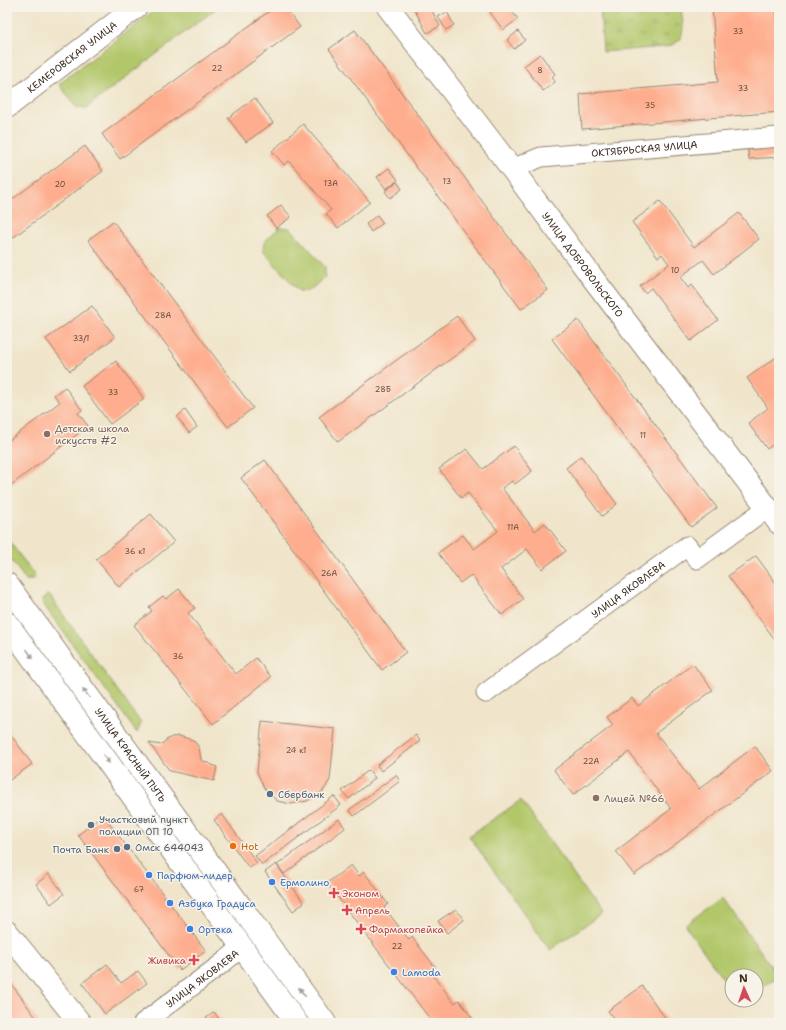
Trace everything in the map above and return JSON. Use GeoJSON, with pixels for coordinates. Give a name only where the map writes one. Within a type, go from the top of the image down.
{"type":"FeatureCollection","features":[{"type":"Feature","properties":{"kind":"main road","name":"КЕМЕРОВСКАЯ УЛИЦА"},"geometry":{"type":"LineString","coordinates":[[7,107],[136,7]]}},
{"type":"Feature","properties":{"kind":"main road","name":"УЛИЦА ДОБРОВОЛЬСКОГО"},"geometry":{"type":"LineString","coordinates":[[388,7],[773,515]]}},
{"type":"Feature","properties":{"kind":"main road","name":"УЛИЦА КРАСНЫЙ ПУТЬ"},"geometry":{"type":"LineString","coordinates":[[7,584],[325,1023]]}},
{"type":"Feature","properties":{"kind":"main road"},"geometry":{"type":"LineString","coordinates":[[7,623],[298,1023]]}},
{"type":"Feature","properties":{"kind":"main road"},"geometry":{"type":"LineString","coordinates":[[242,947],[258,931]]}},
{"type":"Feature","properties":{"kind":"main road"},"geometry":{"type":"LineString","coordinates":[[7,932],[80,1023]]}},
{"type":"Feature","properties":{"kind":"street","name":"ОКТЯБРЬСКАЯ УЛИЦА"},"geometry":{"type":"LineString","coordinates":[[512,169],[541,157],[779,137]]}},
{"type":"Feature","properties":{"kind":"street","name":"УЛИЦА ЯКОВЛЕВА"},"geometry":{"type":"LineString","coordinates":[[486,693],[687,546],[697,560],[773,515]]}},
{"type":"Feature","properties":{"kind":"street","name":"УЛИЦА ЯКОВЛЕВА"},"geometry":{"type":"LineString","coordinates":[[143,1023],[242,947]]}},
{"type":"Feature","properties":{"kind":"green space"},"geometry":{"type":"Polygon","coordinates":[[[159,7],[218,7],[86,108],[76,107],[59,84],[159,7]]]}},
{"type":"Feature","properties":{"kind":"green space"},"geometry":{"type":"Polygon","coordinates":[[[600,7],[681,7],[683,27],[681,37],[672,45],[665,47],[603,52],[600,7]]]}},
{"type":"Feature","properties":{"kind":"green space"},"geometry":{"type":"Polygon","coordinates":[[[280,227],[289,228],[293,231],[325,267],[325,277],[309,291],[299,291],[263,251],[264,242],[280,227]]]}},
{"type":"Feature","properties":{"kind":"green space"},"geometry":{"type":"Polygon","coordinates":[[[7,538],[35,576],[33,580],[26,580],[7,555],[7,538]]]}},
{"type":"Feature","properties":{"kind":"green space"},"geometry":{"type":"Polygon","coordinates":[[[49,595],[141,723],[137,733],[43,604],[42,600],[49,595]]]}},
{"type":"Feature","properties":{"kind":"green space"},"geometry":{"type":"Polygon","coordinates":[[[521,800],[601,914],[550,950],[469,836],[521,800]]]}},
{"type":"Feature","properties":{"kind":"green space"},"geometry":{"type":"Polygon","coordinates":[[[723,898],[778,976],[764,986],[764,968],[724,968],[724,980],[685,925],[723,898]]]}},
{"type":"Feature","properties":{"kind":"building"},"geometry":{"type":"Polygon","coordinates":[[[275,7],[285,7],[300,27],[120,159],[102,134],[275,7]]]}},
{"type":"Feature","properties":{"kind":"building"},"geometry":{"type":"Polygon","coordinates":[[[413,7],[430,7],[440,26],[427,33],[413,7]]]}},
{"type":"Feature","properties":{"kind":"building"},"geometry":{"type":"Polygon","coordinates":[[[497,7],[508,7],[518,19],[503,30],[490,12],[497,7]]]}},
{"type":"Feature","properties":{"kind":"building"},"geometry":{"type":"Polygon","coordinates":[[[712,7],[776,7],[779,48],[779,112],[582,129],[580,94],[718,82],[712,7]]]}},
{"type":"Feature","properties":{"kind":"building"},"geometry":{"type":"Polygon","coordinates":[[[447,12],[454,25],[446,30],[438,17],[447,12]]]}},
{"type":"Feature","properties":{"kind":"building"},"geometry":{"type":"Polygon","coordinates":[[[355,30],[548,290],[521,309],[329,49],[355,30]]]}},
{"type":"Feature","properties":{"kind":"building"},"geometry":{"type":"Polygon","coordinates":[[[518,31],[525,40],[514,49],[507,40],[518,31]]]}},
{"type":"Feature","properties":{"kind":"building"},"geometry":{"type":"Polygon","coordinates":[[[540,54],[555,74],[552,77],[555,82],[543,91],[524,66],[540,54]]]}},
{"type":"Feature","properties":{"kind":"building"},"geometry":{"type":"Polygon","coordinates":[[[255,98],[273,123],[246,142],[228,118],[255,98]]]}},
{"type":"Feature","properties":{"kind":"building"},"geometry":{"type":"Polygon","coordinates":[[[303,124],[370,202],[338,228],[326,214],[331,210],[289,161],[284,165],[272,151],[303,124]]]}},
{"type":"Feature","properties":{"kind":"building"},"geometry":{"type":"Polygon","coordinates":[[[779,141],[779,157],[749,159],[747,144],[779,141]]]}},
{"type":"Feature","properties":{"kind":"building"},"geometry":{"type":"Polygon","coordinates":[[[85,146],[103,171],[7,242],[7,203],[85,146]]]}},
{"type":"Feature","properties":{"kind":"building"},"geometry":{"type":"Polygon","coordinates":[[[389,168],[398,180],[386,189],[377,177],[389,168]]]}},
{"type":"Feature","properties":{"kind":"building"},"geometry":{"type":"Polygon","coordinates":[[[397,182],[402,189],[390,198],[385,191],[397,182]]]}},
{"type":"Feature","properties":{"kind":"building"},"geometry":{"type":"Polygon","coordinates":[[[660,201],[694,247],[739,213],[759,239],[714,274],[703,260],[680,277],[688,288],[692,285],[718,320],[691,341],[651,288],[645,293],[640,286],[669,264],[662,254],[658,257],[632,222],[660,201]]]}},
{"type":"Feature","properties":{"kind":"building"},"geometry":{"type":"Polygon","coordinates":[[[281,205],[291,217],[276,228],[267,216],[281,205]]]}},
{"type":"Feature","properties":{"kind":"building"},"geometry":{"type":"Polygon","coordinates":[[[377,215],[383,223],[371,232],[366,224],[377,215]]]}},
{"type":"Feature","properties":{"kind":"building"},"geometry":{"type":"Polygon","coordinates":[[[113,221],[253,408],[228,427],[88,240],[113,221]]]}},
{"type":"Feature","properties":{"kind":"building"},"geometry":{"type":"Polygon","coordinates":[[[92,306],[115,337],[70,371],[46,339],[92,306]]]}},
{"type":"Feature","properties":{"kind":"building"},"geometry":{"type":"Polygon","coordinates":[[[457,316],[475,341],[338,442],[319,417],[457,316]]]}},
{"type":"Feature","properties":{"kind":"building"},"geometry":{"type":"Polygon","coordinates":[[[578,320],[717,508],[691,527],[552,339],[578,320]]]}},
{"type":"Feature","properties":{"kind":"building"},"geometry":{"type":"Polygon","coordinates":[[[775,358],[779,363],[779,440],[767,449],[748,423],[768,408],[747,378],[775,358]]]}},
{"type":"Feature","properties":{"kind":"building"},"geometry":{"type":"Polygon","coordinates":[[[116,361],[144,399],[110,424],[82,386],[116,361]]]}},
{"type":"Feature","properties":{"kind":"building","name":"Детская школа искусств #2"},"geometry":{"type":"Polygon","coordinates":[[[65,387],[82,410],[78,413],[88,426],[10,486],[7,482],[7,442],[60,402],[54,395],[65,387]]]}},
{"type":"Feature","properties":{"kind":"building"},"geometry":{"type":"Polygon","coordinates":[[[185,410],[197,427],[189,433],[177,417],[185,410]]]}},
{"type":"Feature","properties":{"kind":"building"},"geometry":{"type":"Polygon","coordinates":[[[514,446],[532,471],[515,484],[512,481],[502,488],[535,531],[545,523],[566,551],[542,569],[527,549],[501,569],[523,599],[502,615],[471,575],[460,583],[438,553],[463,535],[474,549],[498,531],[468,493],[461,498],[439,469],[467,449],[483,469],[514,446]]]}},
{"type":"Feature","properties":{"kind":"building"},"geometry":{"type":"Polygon","coordinates":[[[581,456],[617,504],[602,516],[566,468],[581,456]]]}},
{"type":"Feature","properties":{"kind":"building"},"geometry":{"type":"Polygon","coordinates":[[[265,460],[406,652],[382,670],[241,478],[265,460]]]}},
{"type":"Feature","properties":{"kind":"building"},"geometry":{"type":"Polygon","coordinates":[[[151,514],[174,542],[119,587],[96,559],[151,514]]]}},
{"type":"Feature","properties":{"kind":"building"},"geometry":{"type":"Polygon","coordinates":[[[756,556],[779,587],[779,645],[728,576],[756,556]]]}},
{"type":"Feature","properties":{"kind":"building"},"geometry":{"type":"Polygon","coordinates":[[[179,589],[195,608],[188,613],[236,674],[256,658],[271,677],[213,724],[134,625],[152,611],[149,607],[163,596],[166,599],[179,589]]]}},
{"type":"Feature","properties":{"kind":"building"},"geometry":{"type":"Polygon","coordinates":[[[693,664],[713,690],[656,733],[699,789],[755,746],[773,771],[634,875],[616,851],[671,809],[629,752],[573,795],[554,770],[613,725],[607,717],[632,698],[638,706],[693,664]]]}},
{"type":"Feature","properties":{"kind":"building"},"geometry":{"type":"Polygon","coordinates":[[[262,721],[335,729],[330,780],[323,791],[307,801],[291,804],[277,801],[264,788],[257,772],[262,721]]]}},
{"type":"Feature","properties":{"kind":"building"},"geometry":{"type":"Polygon","coordinates":[[[11,735],[32,764],[7,782],[7,738],[11,735]]]}},
{"type":"Feature","properties":{"kind":"building"},"geometry":{"type":"Polygon","coordinates":[[[416,735],[420,741],[381,771],[377,765],[416,735]]]}},
{"type":"Feature","properties":{"kind":"building"},"geometry":{"type":"Polygon","coordinates":[[[179,736],[193,740],[199,747],[201,760],[217,767],[214,781],[170,771],[149,743],[161,745],[172,737],[179,736]]]}},
{"type":"Feature","properties":{"kind":"building"},"geometry":{"type":"Polygon","coordinates":[[[369,770],[375,778],[349,799],[342,791],[369,770]]]}},
{"type":"Feature","properties":{"kind":"building"},"geometry":{"type":"Polygon","coordinates":[[[396,775],[400,781],[354,816],[349,810],[396,775]]]}},
{"type":"Feature","properties":{"kind":"building"},"geometry":{"type":"Polygon","coordinates":[[[334,796],[341,805],[262,865],[255,856],[334,796]]]}},
{"type":"Feature","properties":{"kind":"building"},"geometry":{"type":"Polygon","coordinates":[[[222,814],[257,863],[249,868],[214,820],[222,814]]]}},
{"type":"Feature","properties":{"kind":"building"},"geometry":{"type":"Polygon","coordinates":[[[103,815],[206,951],[180,970],[78,835],[103,815]]]}},
{"type":"Feature","properties":{"kind":"building"},"geometry":{"type":"Polygon","coordinates":[[[339,819],[345,828],[284,874],[277,865],[339,819]]]}},
{"type":"Feature","properties":{"kind":"building"},"geometry":{"type":"Polygon","coordinates":[[[276,864],[304,903],[293,911],[265,872],[276,864]]]}},
{"type":"Feature","properties":{"kind":"building"},"geometry":{"type":"Polygon","coordinates":[[[351,865],[359,876],[364,872],[388,904],[384,907],[409,940],[412,937],[435,967],[430,971],[454,1003],[459,1000],[476,1023],[433,1023],[327,883],[351,865]]]}},
{"type":"Feature","properties":{"kind":"building"},"geometry":{"type":"Polygon","coordinates":[[[49,874],[64,894],[51,904],[36,884],[49,874]]]}},
{"type":"Feature","properties":{"kind":"building"},"geometry":{"type":"Polygon","coordinates":[[[456,909],[464,920],[447,933],[438,921],[456,909]]]}},
{"type":"Feature","properties":{"kind":"building"},"geometry":{"type":"Polygon","coordinates":[[[107,964],[121,983],[138,971],[147,983],[105,1014],[82,983],[107,964]]]}},
{"type":"Feature","properties":{"kind":"building"},"geometry":{"type":"Polygon","coordinates":[[[7,978],[40,1023],[7,1023],[7,978]]]}},
{"type":"Feature","properties":{"kind":"building"},"geometry":{"type":"Polygon","coordinates":[[[642,986],[669,1023],[617,1023],[608,1011],[642,986]]]}},
{"type":"Feature","properties":{"kind":"building"},"geometry":{"type":"Polygon","coordinates":[[[214,1012],[222,1023],[199,1023],[209,1016],[214,1012]]]}},
{"type":"Feature","properties":{"kind":"place","name":"Детская школа искусств #2"},"geometry":{"type":"Point","coordinates":[47,434]}},
{"type":"Feature","properties":{"kind":"place","name":"Сбербанк"},"geometry":{"type":"Point","coordinates":[270,794]}},
{"type":"Feature","properties":{"kind":"place","name":"Лицей №66"},"geometry":{"type":"Point","coordinates":[596,798]}},
{"type":"Feature","properties":{"kind":"place","name":"Участковый пункт полиции ОП 10"},"geometry":{"type":"Point","coordinates":[91,825]}},
{"type":"Feature","properties":{"kind":"place","name":"Hot"},"geometry":{"type":"Point","coordinates":[233,846]}},
{"type":"Feature","properties":{"kind":"place","name":"Омск 644043"},"geometry":{"type":"Point","coordinates":[127,847]}},
{"type":"Feature","properties":{"kind":"place","name":"Почта Банк"},"geometry":{"type":"Point","coordinates":[117,849]}},
{"type":"Feature","properties":{"kind":"place","name":"Парфюм-лидер"},"geometry":{"type":"Point","coordinates":[149,875]}},
{"type":"Feature","properties":{"kind":"place","name":"Ермолино"},"geometry":{"type":"Point","coordinates":[272,882]}},
{"type":"Feature","properties":{"kind":"place","name":"Эконом"},"geometry":{"type":"Point","coordinates":[334,893]}},
{"type":"Feature","properties":{"kind":"place","name":"Азбука Градуса"},"geometry":{"type":"Point","coordinates":[170,903]}},
{"type":"Feature","properties":{"kind":"place","name":"Апрель"},"geometry":{"type":"Point","coordinates":[347,910]}},
{"type":"Feature","properties":{"kind":"place","name":"Ортека"},"geometry":{"type":"Point","coordinates":[190,929]}},
{"type":"Feature","properties":{"kind":"place","name":"Фармакопейка"},"geometry":{"type":"Point","coordinates":[361,929]}},
{"type":"Feature","properties":{"kind":"place","name":"Живика"},"geometry":{"type":"Point","coordinates":[194,960]}},
{"type":"Feature","properties":{"kind":"place","name":"Lamoda"},"geometry":{"type":"Point","coordinates":[394,972]}}]}
